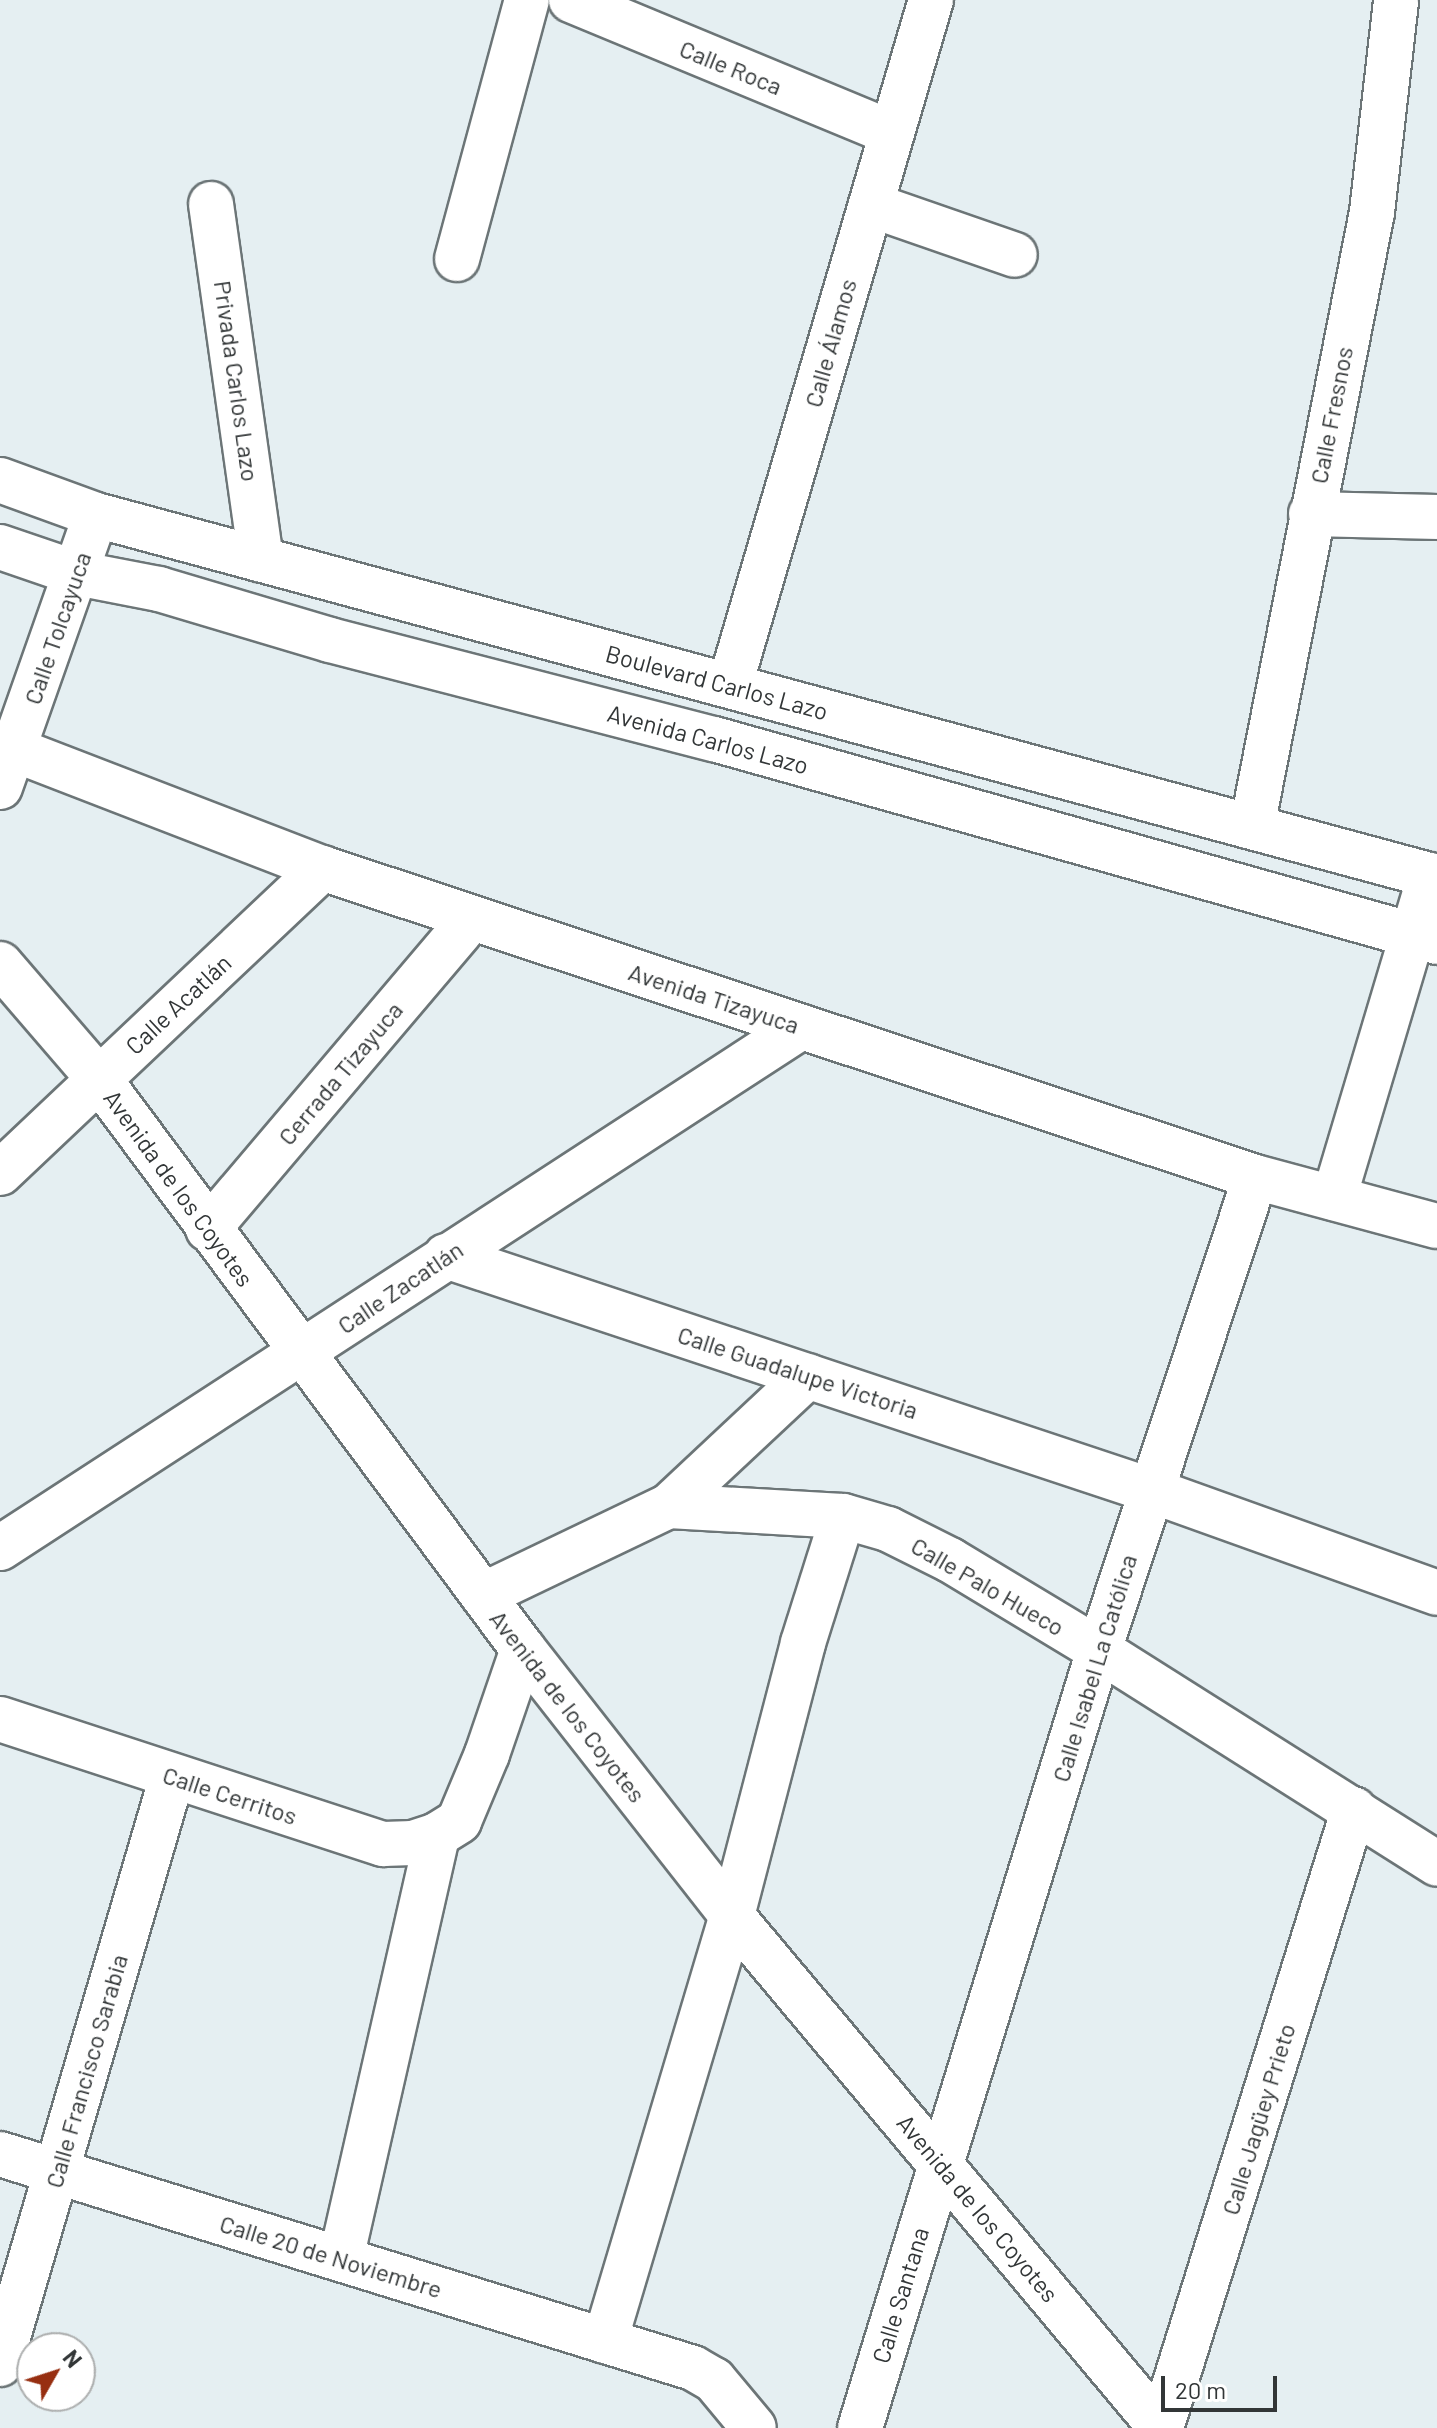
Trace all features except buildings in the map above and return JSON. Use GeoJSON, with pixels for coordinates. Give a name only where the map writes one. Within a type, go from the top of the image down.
{"type":"FeatureCollection","features":[{"type":"Feature","properties":{"kind":"street"},"geometry":{"type":"LineString","coordinates":[[457,259],[527,0]]}},
{"type":"Feature","properties":{"kind":"street","name":"Calle Roca"},"geometry":{"type":"LineString","coordinates":[[571,0],[892,133]]}},
{"type":"Feature","properties":{"kind":"street","name":"Calle Álamos"},"geometry":{"type":"LineString","coordinates":[[730,685],[931,0]]}},
{"type":"Feature","properties":{"kind":"street","name":"Calle Fresnos"},"geometry":{"type":"LineString","coordinates":[[1252,827],[1372,212],[1396,0]]}},
{"type":"Feature","properties":{"kind":"street","name":"Privada Carlos Lazo"},"geometry":{"type":"LineString","coordinates":[[211,204],[261,559]]}},
{"type":"Feature","properties":{"kind":"street"},"geometry":{"type":"LineString","coordinates":[[871,205],[1015,255]]}},
{"type":"Feature","properties":{"kind":"street","name":"Boulevard Carlos Lazo"},"geometry":{"type":"LineString","coordinates":[[0,480],[96,515],[1433,876]]}},
{"type":"Feature","properties":{"kind":"street"},"geometry":{"type":"LineString","coordinates":[[1311,514],[1437,517]]}},
{"type":"Feature","properties":{"kind":"street","name":"Calle Tolcayuca"},"geometry":{"type":"LineString","coordinates":[[5,760],[96,515]]}},
{"type":"Feature","properties":{"kind":"street","name":"Avenida Carlos Lazo"},"geometry":{"type":"LineString","coordinates":[[0,547],[76,573],[159,589],[330,640],[714,739],[1426,939]]}},
{"type":"Feature","properties":{"kind":"street","name":"Avenida Tizayuca"},"geometry":{"type":"LineString","coordinates":[[5,760],[1255,1177],[1437,1226]]}},
{"type":"Feature","properties":{"kind":"street","name":"Calle Acatlán"},"geometry":{"type":"LineString","coordinates":[[0,1173],[322,868]]}},
{"type":"Feature","properties":{"kind":"street"},"geometry":{"type":"LineString","coordinates":[[1334,1198],[1426,939],[1433,876]]}},
{"type":"Feature","properties":{"kind":"street","name":"Cerrada Tizayuca"},"geometry":{"type":"LineString","coordinates":[[208,1229],[472,918]]}},
{"type":"Feature","properties":{"kind":"street","name":"Avenida de los Coyotes"},"geometry":{"type":"LineString","coordinates":[[0,964],[99,1079],[523,1649],[732,1916],[1161,2428]]}},
{"type":"Feature","properties":{"kind":"street","name":"Calle Zacatlán"},"geometry":{"type":"LineString","coordinates":[[0,1548],[801,1027]]}},
{"type":"Feature","properties":{"kind":"street","name":"Calle Isabel La Católica"},"geometry":{"type":"LineString","coordinates":[[941,2162],[1150,1490],[1255,1177]]}},
{"type":"Feature","properties":{"kind":"street","name":"Calle Guadalupe Victoria"},"geometry":{"type":"LineString","coordinates":[[446,1256],[1150,1490],[1437,1593]]}},
{"type":"Feature","properties":{"kind":"street"},"geometry":{"type":"LineString","coordinates":[[483,1595],[669,1506],[808,1376]]}},
{"type":"Feature","properties":{"kind":"street","name":"Calle Palo Hueco"},"geometry":{"type":"LineString","coordinates":[[669,1506],[843,1516],[888,1529],[950,1560],[1099,1650],[1437,1864]]}},
{"type":"Feature","properties":{"kind":"street"},"geometry":{"type":"LineString","coordinates":[[605,2341],[732,1916],[803,1643],[843,1516]]}},
{"type":"Feature","properties":{"kind":"street"},"geometry":{"type":"LineString","coordinates":[[341,2259],[448,1828],[487,1754],[523,1649]]}},
{"type":"Feature","properties":{"kind":"street","name":"Calle Cerritos"},"geometry":{"type":"LineString","coordinates":[[0,1719],[383,1844],[413,1843],[448,1828]]}},
{"type":"Feature","properties":{"kind":"street","name":"Calle Francisco Sarabia"},"geometry":{"type":"LineString","coordinates":[[0,2364],[172,1777]]}},
{"type":"Feature","properties":{"kind":"street","name":"Calle Jagüey Prieto"},"geometry":{"type":"LineString","coordinates":[[1161,2428],[1354,1809]]}},
{"type":"Feature","properties":{"kind":"street","name":"Calle 20 de Noviembre"},"geometry":{"type":"LineString","coordinates":[[0,2154],[693,2368],[714,2380],[754,2428]]}},
{"type":"Feature","properties":{"kind":"street","name":"Calle Santana"},"geometry":{"type":"LineString","coordinates":[[860,2428],[941,2162]]}}]}
